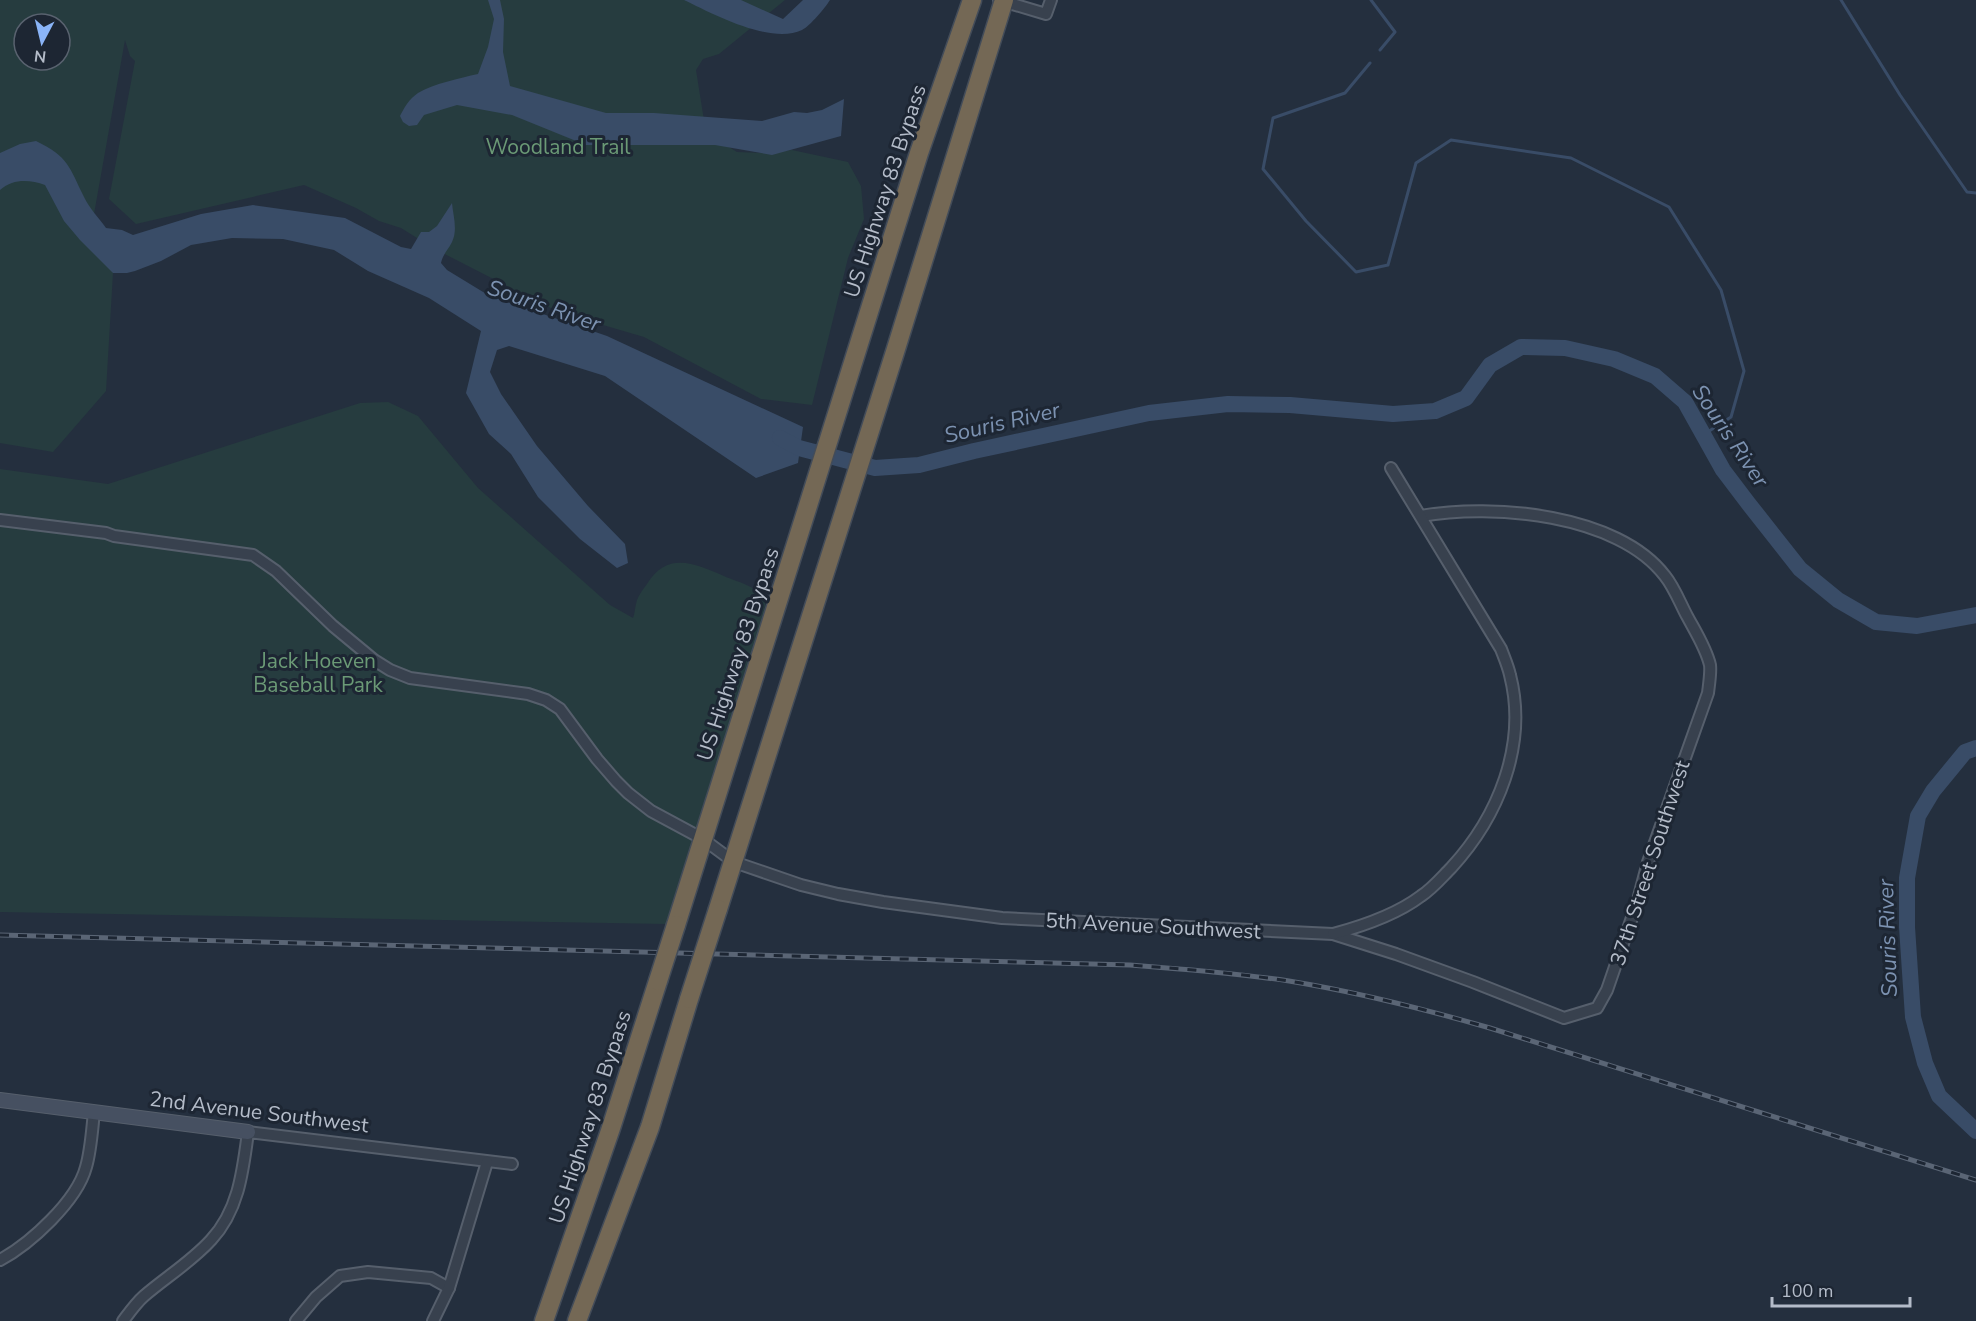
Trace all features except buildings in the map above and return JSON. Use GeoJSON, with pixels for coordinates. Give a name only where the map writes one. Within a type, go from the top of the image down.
{"type":"FeatureCollection","features":[{"type":"Feature","properties":{"kind":"highway","name":"US Highway 83 Bypass"},"geometry":{"type":"LineString","coordinates":[[544,1321],[658,981],[919,153],[972,0]]}},
{"type":"Feature","properties":{"kind":"highway"},"geometry":{"type":"LineString","coordinates":[[577,1321],[650,1127],[895,352],[1002,1]]}},
{"type":"Feature","properties":{"kind":"street"},"geometry":{"type":"LineString","coordinates":[[1002,1],[1046,14],[1051,0]]}},
{"type":"Feature","properties":{"kind":"street"},"geometry":{"type":"LineString","coordinates":[[1333,934],[1365,926],[1421,897],[1448,872],[1469,848],[1489,818],[1502,788],[1510,759],[1514,729],[1515,702],[1510,675],[1501,649],[1391,468]]}},
{"type":"Feature","properties":{"kind":"street","name":"37th Street Southwest"},"geometry":{"type":"LineString","coordinates":[[1421,516],[1488,510],[1559,519],[1607,532],[1648,559],[1665,576],[1700,641],[1710,667],[1708,693],[1648,862],[1638,900],[1607,990],[1598,1008],[1564,1018]]}},
{"type":"Feature","properties":{"kind":"street","name":"5th Avenue Southwest"},"geometry":{"type":"LineString","coordinates":[[0,519],[253,555],[276,571],[333,626],[374,660],[390,670],[410,678],[528,694],[546,700],[560,709],[597,759],[628,794],[651,811],[703,838],[734,862],[801,885],[838,894],[1002,918],[1333,934],[1463,978],[1564,1018]]}},
{"type":"Feature","properties":{"kind":"street","name":"2nd Avenue Southwest"},"geometry":{"type":"LineString","coordinates":[[0,1100],[512,1164]]}},
{"type":"Feature","properties":{"kind":"street"},"geometry":{"type":"LineString","coordinates":[[0,1260],[14,1253],[35,1237],[74,1191],[86,1168],[94,1112]]}},
{"type":"Feature","properties":{"kind":"street"},"geometry":{"type":"LineString","coordinates":[[123,1321],[142,1297],[182,1267],[212,1239],[227,1216],[243,1176],[248,1132]]}},
{"type":"Feature","properties":{"kind":"street"},"geometry":{"type":"LineString","coordinates":[[433,1321],[448,1288],[487,1162]]}},
{"type":"Feature","properties":{"kind":"street"},"geometry":{"type":"LineString","coordinates":[[296,1321],[340,1276],[368,1272],[431,1278],[448,1288]]}},
{"type":"Feature","properties":{"kind":"green space","name":"Woodland Trail"},"geometry":{"type":"Polygon","coordinates":[[[0,0],[785,0],[719,54],[703,59],[696,70],[706,133],[737,152],[761,153],[792,150],[848,162],[861,186],[864,219],[848,258],[812,405],[761,399],[644,337],[562,313],[433,248],[401,228],[379,221],[304,185],[136,224],[109,199],[135,61],[130,56],[125,40],[94,214],[113,273],[106,391],[53,452],[0,443],[0,0]]]}},
{"type":"Feature","properties":{"kind":"green space","name":"Jack Hoeven Baseball Park"},"geometry":{"type":"Polygon","coordinates":[[[388,402],[418,416],[478,488],[610,605],[633,618],[637,600],[644,588],[655,573],[673,563],[704,568],[758,591],[766,600],[702,823],[666,924],[0,912],[0,469],[108,484],[360,403],[388,402]]]}},
{"type":"Feature","properties":{"kind":"water"},"geometry":{"type":"Polygon","coordinates":[[[488,0],[500,0],[504,19],[503,52],[510,86],[606,113],[654,113],[762,121],[794,112],[807,113],[822,110],[844,99],[841,136],[772,155],[715,145],[586,145],[512,115],[457,105],[424,115],[417,125],[409,126],[400,116],[415,95],[439,84],[478,74],[488,47],[494,19],[488,0]]]}},
{"type":"Feature","properties":{"kind":"water"},"geometry":{"type":"Polygon","coordinates":[[[684,0],[741,0],[783,19],[803,0],[830,0],[813,21],[802,30],[789,34],[775,34],[742,26],[684,0]]]}},
{"type":"Feature","properties":{"kind":"water"},"geometry":{"type":"Polygon","coordinates":[[[36,141],[55,152],[67,164],[86,201],[106,228],[122,230],[133,235],[201,214],[253,205],[345,218],[401,247],[411,249],[421,232],[429,232],[437,226],[452,203],[455,233],[441,263],[447,270],[488,295],[607,336],[803,427],[798,463],[756,478],[605,376],[509,346],[497,350],[490,372],[501,394],[537,446],[588,506],[625,544],[628,563],[617,568],[580,539],[538,497],[511,454],[489,434],[466,393],[481,331],[429,298],[368,271],[334,250],[283,239],[232,238],[191,245],[161,261],[135,271],[113,273],[64,221],[45,185],[22,181],[11,183],[0,190],[0,153],[20,144],[36,141]]]}},
{"type":"Feature","properties":{"kind":"waterway"},"geometry":{"type":"LineString","coordinates":[[1371,0],[1395,32],[1380,50]]}},
{"type":"Feature","properties":{"kind":"waterway"},"geometry":{"type":"LineString","coordinates":[[1841,0],[1900,95],[1967,192],[1976,193]]}},
{"type":"Feature","properties":{"kind":"waterway"},"geometry":{"type":"LineString","coordinates":[[1370,63],[1345,93],[1273,118],[1263,169],[1306,221],[1356,272],[1388,265],[1416,163],[1451,140],[1571,158],[1669,207],[1721,290],[1744,371],[1731,417],[1703,435]]}},
{"type":"Feature","properties":{"kind":"waterway","name":"Souris River"},"geometry":{"type":"LineString","coordinates":[[780,438],[799,448],[875,468],[919,465],[1149,413],[1228,404],[1290,405],[1393,414],[1435,411],[1466,398],[1490,365],[1521,347],[1565,348],[1614,359],[1655,376],[1685,402],[1723,470],[1748,503],[1800,569],[1838,600],[1876,622],[1917,626],[1976,615]]}},
{"type":"Feature","properties":{"kind":"waterway","name":"Souris River"},"geometry":{"type":"LineString","coordinates":[[1976,748],[1965,752],[1933,791],[1918,816],[1907,878],[1907,927],[1913,1017],[1925,1063],[1939,1096],[1976,1131]]}},
{"type":"Feature","properties":{"kind":"railway"},"geometry":{"type":"LineString","coordinates":[[0,935],[1130,965],[1249,976],[1340,990],[1490,1028],[1976,1180]]}}]}
